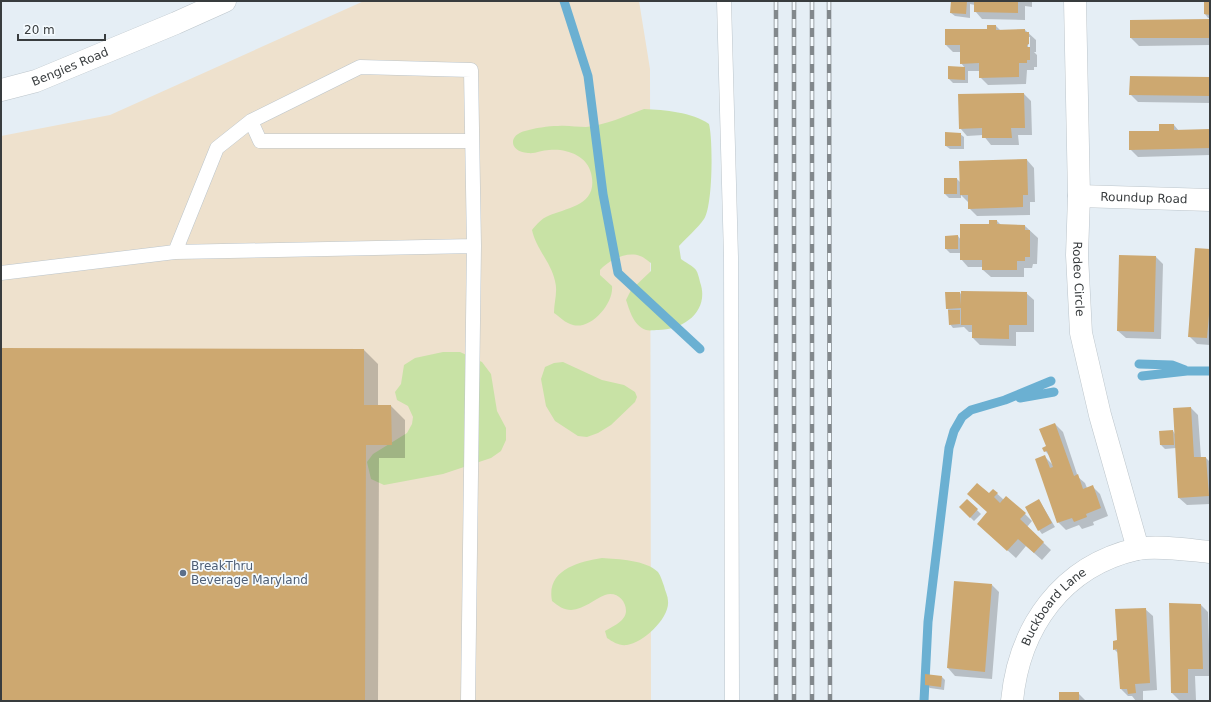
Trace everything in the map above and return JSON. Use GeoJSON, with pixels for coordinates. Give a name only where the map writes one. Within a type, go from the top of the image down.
{"type":"FeatureCollection","features":[{"type":"Feature","properties":{"kind":"street","name":"Bengies Road"},"geometry":{"type":"LineString","coordinates":[[1,90],[36,80],[176,23],[225,1]]}},
{"type":"Feature","properties":{"kind":"street","name":"Rodeo Circle"},"geometry":{"type":"LineString","coordinates":[[1074,1],[1079,196],[1077,255],[1081,333],[1100,415],[1138,549]]}},
{"type":"Feature","properties":{"kind":"street","name":"Roundup Road"},"geometry":{"type":"LineString","coordinates":[[1079,196],[1210,200]]}},
{"type":"Feature","properties":{"kind":"street","name":"Buckboard Lane"},"geometry":{"type":"LineString","coordinates":[[1012,701],[1016,676],[1029,637],[1050,601],[1062,588],[1096,563],[1138,549],[1178,548],[1210,552]]}},
{"type":"Feature","properties":{"kind":"lane"},"geometry":{"type":"LineString","coordinates":[[724,1],[731,257],[732,701]]}},
{"type":"Feature","properties":{"kind":"lane"},"geometry":{"type":"LineString","coordinates":[[175,252],[217,148],[251,121],[360,67],[472,70],[474,246],[468,701]]}},
{"type":"Feature","properties":{"kind":"lane"},"geometry":{"type":"LineString","coordinates":[[251,121],[260,141],[472,141]]}},
{"type":"Feature","properties":{"kind":"lane"},"geometry":{"type":"LineString","coordinates":[[1,273],[175,252],[474,246]]}},
{"type":"Feature","properties":{"kind":"shaded area"},"geometry":{"type":"Polygon","coordinates":[[[364,1],[639,1],[650,69],[651,701],[1,701],[1,136],[110,115],[364,1]]]}},
{"type":"Feature","properties":{"kind":"green space"},"geometry":{"type":"Polygon","coordinates":[[[644,109],[686,114],[709,124],[711,143],[711,187],[707,212],[701,223],[679,246],[681,259],[696,270],[702,292],[701,301],[693,316],[686,322],[668,329],[646,330],[642,328],[635,321],[626,300],[631,290],[651,271],[651,263],[640,256],[635,255],[618,257],[600,270],[600,275],[612,286],[612,293],[600,314],[587,323],[580,325],[570,324],[554,313],[556,293],[555,281],[532,230],[546,217],[573,207],[586,198],[591,192],[591,173],[585,162],[574,154],[562,150],[546,150],[531,153],[522,152],[514,147],[513,139],[519,133],[533,129],[554,126],[593,126],[615,120],[644,109]]]}},
{"type":"Feature","properties":{"kind":"green space"},"geometry":{"type":"Polygon","coordinates":[[[443,352],[460,352],[482,362],[491,374],[497,411],[506,428],[506,440],[501,451],[491,458],[443,474],[384,485],[371,479],[367,462],[373,454],[407,433],[412,424],[413,417],[408,406],[397,400],[395,392],[401,384],[404,365],[415,358],[443,352]]]}},
{"type":"Feature","properties":{"kind":"green space"},"geometry":{"type":"Polygon","coordinates":[[[563,362],[602,380],[624,385],[635,392],[637,397],[635,402],[611,425],[598,433],[587,437],[578,436],[555,421],[546,406],[541,379],[545,367],[554,363],[563,362]]]}},
{"type":"Feature","properties":{"kind":"green space"},"geometry":{"type":"Polygon","coordinates":[[[602,558],[632,561],[653,568],[658,572],[667,595],[667,608],[665,615],[660,622],[648,635],[627,645],[621,645],[607,638],[605,631],[624,618],[626,607],[620,597],[613,594],[605,595],[581,608],[571,610],[561,607],[552,601],[551,590],[559,575],[574,565],[602,558]]]}},
{"type":"Feature","properties":{"kind":"building"},"geometry":{"type":"Polygon","coordinates":[[[951,1],[967,1],[966,14],[950,13],[951,1]]]}},
{"type":"Feature","properties":{"kind":"building"},"geometry":{"type":"Polygon","coordinates":[[[974,1],[1018,1],[1018,13],[974,12],[974,1]]]}},
{"type":"Feature","properties":{"kind":"building"},"geometry":{"type":"Polygon","coordinates":[[[1204,2],[1210,2],[1210,15],[1204,14],[1204,2]]]}},
{"type":"Feature","properties":{"kind":"building"},"geometry":{"type":"Polygon","coordinates":[[[1210,19],[1210,38],[1130,38],[1130,20],[1210,19]]]}},
{"type":"Feature","properties":{"kind":"building"},"geometry":{"type":"Polygon","coordinates":[[[987,25],[996,25],[996,30],[1025,29],[1025,32],[1029,32],[1029,44],[1027,47],[1030,47],[1030,60],[1027,60],[1027,63],[1019,63],[1019,77],[979,78],[979,63],[960,64],[960,45],[945,45],[945,29],[987,29],[987,25]]]}},
{"type":"Feature","properties":{"kind":"building"},"geometry":{"type":"Polygon","coordinates":[[[948,66],[965,67],[965,80],[948,79],[948,66]]]}},
{"type":"Feature","properties":{"kind":"building"},"geometry":{"type":"Polygon","coordinates":[[[1130,76],[1210,77],[1210,96],[1129,95],[1130,76]]]}},
{"type":"Feature","properties":{"kind":"building"},"geometry":{"type":"Polygon","coordinates":[[[1024,93],[1025,128],[1011,128],[1012,138],[982,138],[982,128],[959,129],[958,94],[1024,93]]]}},
{"type":"Feature","properties":{"kind":"building"},"geometry":{"type":"Polygon","coordinates":[[[1159,124],[1174,124],[1174,130],[1210,129],[1210,148],[1129,150],[1129,131],[1159,131],[1159,124]]]}},
{"type":"Feature","properties":{"kind":"building"},"geometry":{"type":"Polygon","coordinates":[[[945,132],[961,133],[961,146],[945,146],[945,132]]]}},
{"type":"Feature","properties":{"kind":"building"},"geometry":{"type":"Polygon","coordinates":[[[1027,159],[1028,195],[1023,195],[1023,207],[968,209],[968,195],[960,195],[959,161],[1027,159]]]}},
{"type":"Feature","properties":{"kind":"building"},"geometry":{"type":"Polygon","coordinates":[[[944,178],[957,178],[957,194],[944,194],[944,178]]]}},
{"type":"Feature","properties":{"kind":"building"},"geometry":{"type":"Polygon","coordinates":[[[989,220],[997,220],[997,224],[1025,225],[1025,230],[1030,230],[1030,257],[1025,257],[1025,261],[1017,261],[1017,270],[982,270],[982,260],[960,260],[960,224],[989,224],[989,220]]]}},
{"type":"Feature","properties":{"kind":"building"},"geometry":{"type":"Polygon","coordinates":[[[958,235],[958,249],[945,249],[945,236],[958,235]]]}},
{"type":"Feature","properties":{"kind":"building"},"geometry":{"type":"Polygon","coordinates":[[[1195,248],[1210,249],[1210,303],[1207,338],[1188,337],[1195,248]]]}},
{"type":"Feature","properties":{"kind":"building"},"geometry":{"type":"Polygon","coordinates":[[[1119,255],[1156,256],[1154,332],[1117,331],[1119,255]]]}},
{"type":"Feature","properties":{"kind":"building"},"geometry":{"type":"Polygon","coordinates":[[[961,291],[1027,292],[1027,325],[1009,325],[1009,339],[972,338],[972,325],[961,325],[961,308],[946,309],[945,292],[960,292],[961,306],[961,291]]]}},
{"type":"Feature","properties":{"kind":"building"},"geometry":{"type":"Polygon","coordinates":[[[948,310],[960,310],[960,324],[949,325],[948,310]]]}},
{"type":"Feature","properties":{"kind":"building","name":"BreakThru Beverage Maryland"},"geometry":{"type":"Polygon","coordinates":[[[1,348],[364,349],[364,405],[391,405],[392,445],[366,445],[365,701],[1,701],[1,348]]]}},
{"type":"Feature","properties":{"kind":"building"},"geometry":{"type":"Polygon","coordinates":[[[1191,407],[1194,457],[1206,457],[1209,496],[1178,498],[1173,408],[1191,407]]]}},
{"type":"Feature","properties":{"kind":"building"},"geometry":{"type":"Polygon","coordinates":[[[1055,423],[1074,476],[1078,474],[1083,489],[1093,485],[1101,508],[1086,514],[1087,517],[1074,522],[1072,518],[1057,523],[1035,459],[1045,455],[1050,468],[1053,467],[1047,451],[1044,452],[1042,448],[1046,446],[1039,429],[1055,423]]]}},
{"type":"Feature","properties":{"kind":"building"},"geometry":{"type":"Polygon","coordinates":[[[1173,430],[1174,445],[1160,445],[1159,431],[1173,430]]]}},
{"type":"Feature","properties":{"kind":"building"},"geometry":{"type":"Polygon","coordinates":[[[977,483],[989,493],[993,489],[998,493],[994,497],[1000,503],[1006,496],[1026,513],[1020,519],[1044,542],[1034,553],[1018,539],[1007,551],[977,524],[987,512],[967,494],[977,483]]]}},
{"type":"Feature","properties":{"kind":"building"},"geometry":{"type":"Polygon","coordinates":[[[967,499],[978,509],[970,518],[959,507],[967,499]]]}},
{"type":"Feature","properties":{"kind":"building"},"geometry":{"type":"Polygon","coordinates":[[[1039,499],[1052,523],[1038,531],[1025,507],[1039,499]]]}},
{"type":"Feature","properties":{"kind":"building"},"geometry":{"type":"Polygon","coordinates":[[[954,581],[992,584],[985,672],[947,668],[954,581]]]}},
{"type":"Feature","properties":{"kind":"building"},"geometry":{"type":"Polygon","coordinates":[[[1169,603],[1201,604],[1203,669],[1188,669],[1188,693],[1171,693],[1169,603]]]}},
{"type":"Feature","properties":{"kind":"building"},"geometry":{"type":"Polygon","coordinates":[[[1146,608],[1150,683],[1135,684],[1136,693],[1128,694],[1127,689],[1120,689],[1117,649],[1113,650],[1113,641],[1117,640],[1115,609],[1146,608]]]}},
{"type":"Feature","properties":{"kind":"building"},"geometry":{"type":"Polygon","coordinates":[[[925,674],[942,676],[941,687],[925,685],[925,674]]]}},
{"type":"Feature","properties":{"kind":"building"},"geometry":{"type":"Polygon","coordinates":[[[1059,692],[1079,692],[1079,701],[1059,701],[1059,692]]]}},
{"type":"Feature","properties":{"kind":"waterway"},"geometry":{"type":"LineString","coordinates":[[564,1],[588,76],[603,194],[618,273],[700,349]]}},
{"type":"Feature","properties":{"kind":"waterway"},"geometry":{"type":"LineString","coordinates":[[1139,364],[1172,365],[1185,370]]}},
{"type":"Feature","properties":{"kind":"waterway"},"geometry":{"type":"LineString","coordinates":[[1142,376],[1187,371],[1210,371]]}},
{"type":"Feature","properties":{"kind":"waterway"},"geometry":{"type":"LineString","coordinates":[[924,701],[928,622],[949,448],[954,431],[962,417],[971,410],[1005,400],[1051,381]]}},
{"type":"Feature","properties":{"kind":"waterway"},"geometry":{"type":"LineString","coordinates":[[1020,398],[1054,392]]}},
{"type":"Feature","properties":{"kind":"railway"},"geometry":{"type":"LineString","coordinates":[[776,1],[776,701]]}},
{"type":"Feature","properties":{"kind":"railway"},"geometry":{"type":"LineString","coordinates":[[794,1],[794,701]]}},
{"type":"Feature","properties":{"kind":"railway"},"geometry":{"type":"LineString","coordinates":[[812,1],[812,701]]}},
{"type":"Feature","properties":{"kind":"railway"},"geometry":{"type":"LineString","coordinates":[[829,1],[830,701]]}},
{"type":"Feature","properties":{"kind":"place","name":"BreakThru Beverage Maryland"},"geometry":{"type":"Point","coordinates":[183,573]}}]}
